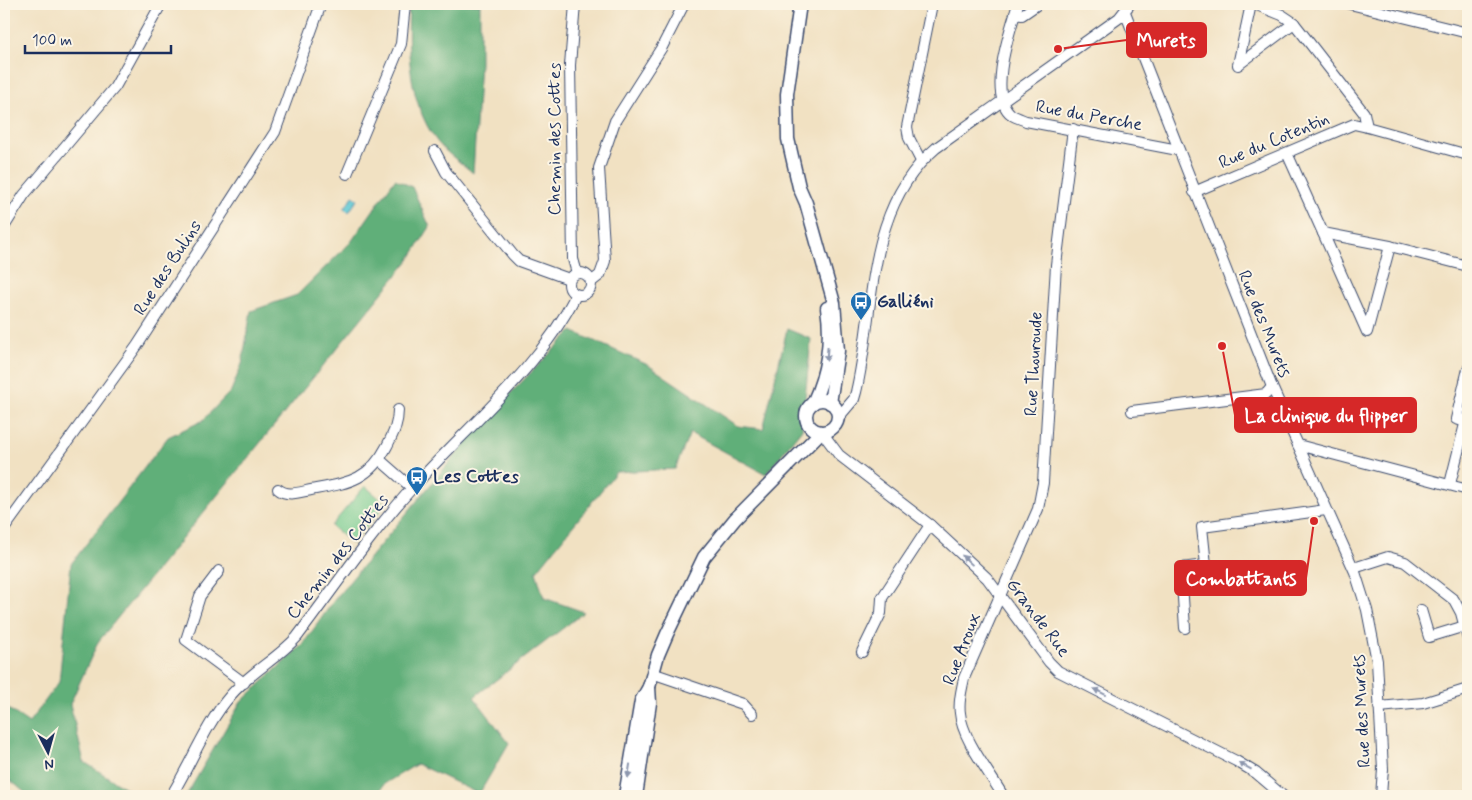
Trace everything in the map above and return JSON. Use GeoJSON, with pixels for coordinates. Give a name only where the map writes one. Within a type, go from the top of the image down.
{"type":"FeatureCollection","features":[{"type":"Feature","properties":{"kind":"street"},"geometry":{"type":"LineString","coordinates":[[4,227],[24,195],[115,87],[161,4]]}},
{"type":"Feature","properties":{"kind":"street","name":"Rue des Bulins"},"geometry":{"type":"LineString","coordinates":[[4,529],[137,346],[275,132],[322,4]]}},
{"type":"Feature","properties":{"kind":"street"},"geometry":{"type":"LineString","coordinates":[[347,174],[401,44],[405,4]]}},
{"type":"Feature","properties":{"kind":"street","name":"Chemin des Cottes"},"geometry":{"type":"LineString","coordinates":[[573,276],[570,65],[575,4]]}},
{"type":"Feature","properties":{"kind":"street"},"geometry":{"type":"LineString","coordinates":[[573,276],[569,288],[576,295],[580,296],[589,291],[591,282],[600,275],[605,261],[599,168],[615,122],[662,47],[684,4]]}},
{"type":"Feature","properties":{"kind":"street"},"geometry":{"type":"LineString","coordinates":[[636,796],[650,703],[649,687],[652,673],[680,604],[704,557],[720,535],[819,430],[832,428],[837,410],[838,328],[831,290],[789,151],[786,118],[789,77],[800,4]]}},
{"type":"Feature","properties":{"kind":"street"},"geometry":{"type":"LineString","coordinates":[[921,161],[909,138],[907,127],[932,4]]}},
{"type":"Feature","properties":{"kind":"street"},"geometry":{"type":"LineString","coordinates":[[1003,100],[1001,70],[1018,4]]}},
{"type":"Feature","properties":{"kind":"street"},"geometry":{"type":"LineString","coordinates":[[1015,14],[1022,15],[1038,4]]}},
{"type":"Feature","properties":{"kind":"street"},"geometry":{"type":"LineString","coordinates":[[1294,23],[1238,65],[1253,4],[1282,15],[1294,23],[1364,113],[1366,127],[1468,155]]}},
{"type":"Feature","properties":{"kind":"street"},"geometry":{"type":"LineString","coordinates":[[1350,4],[1468,34]]}},
{"type":"Feature","properties":{"kind":"street"},"geometry":{"type":"LineString","coordinates":[[837,410],[854,399],[858,386],[882,239],[888,214],[899,192],[921,161],[1128,8]]}},
{"type":"Feature","properties":{"kind":"street","name":"Rue des Murets"},"geometry":{"type":"LineString","coordinates":[[1128,8],[1178,150],[1272,387],[1326,510],[1354,568],[1372,632],[1376,661],[1383,769],[1381,796]]}},
{"type":"Feature","properties":{"kind":"street","name":"Rue du Perche"},"geometry":{"type":"LineString","coordinates":[[1003,100],[1005,107],[1012,115],[1026,121],[1178,150]]}},
{"type":"Feature","properties":{"kind":"street","name":"Rue du Cotentin"},"geometry":{"type":"LineString","coordinates":[[1194,192],[1354,124],[1366,127]]}},
{"type":"Feature","properties":{"kind":"street","name":"Rue Thouroude"},"geometry":{"type":"LineString","coordinates":[[1001,594],[1038,509],[1043,483],[1056,265],[1073,129]]}},
{"type":"Feature","properties":{"kind":"street"},"geometry":{"type":"LineString","coordinates":[[435,151],[446,172],[512,255],[519,260],[573,276],[584,274],[591,282]]}},
{"type":"Feature","properties":{"kind":"street"},"geometry":{"type":"LineString","coordinates":[[1288,153],[1368,332],[1390,246]]}},
{"type":"Feature","properties":{"kind":"street"},"geometry":{"type":"LineString","coordinates":[[799,186],[801,204],[828,316],[825,373],[821,390],[807,412],[808,422],[819,430]]}},
{"type":"Feature","properties":{"kind":"street"},"geometry":{"type":"LineString","coordinates":[[1323,233],[1390,246],[1468,266]]}},
{"type":"Feature","properties":{"kind":"street","name":"Chemin des Cottes"},"geometry":{"type":"LineString","coordinates":[[171,796],[230,696],[284,651],[297,637],[412,488],[534,359],[565,317],[576,295]]}},
{"type":"Feature","properties":{"kind":"street"},"geometry":{"type":"LineString","coordinates":[[1450,484],[1467,417],[1456,419],[1468,369]]}},
{"type":"Feature","properties":{"kind":"street"},"geometry":{"type":"LineString","coordinates":[[1132,412],[1266,394],[1272,387]]}},
{"type":"Feature","properties":{"kind":"street"},"geometry":{"type":"LineString","coordinates":[[814,403],[819,401],[837,410]]}},
{"type":"Feature","properties":{"kind":"street"},"geometry":{"type":"LineString","coordinates":[[278,489],[290,494],[352,482],[372,470],[380,460],[398,425],[398,410]]}},
{"type":"Feature","properties":{"kind":"street","name":"Grande Rue"},"geometry":{"type":"LineString","coordinates":[[819,430],[839,454],[930,525],[1001,594],[1049,662],[1058,670],[1236,761],[1256,773],[1283,796]]}},
{"type":"Feature","properties":{"kind":"street"},"geometry":{"type":"LineString","coordinates":[[1298,445],[1468,490]]}},
{"type":"Feature","properties":{"kind":"street"},"geometry":{"type":"LineString","coordinates":[[380,460],[412,488]]}},
{"type":"Feature","properties":{"kind":"street"},"geometry":{"type":"LineString","coordinates":[[1185,628],[1181,568],[1206,565],[1202,527],[1326,510]]}},
{"type":"Feature","properties":{"kind":"street"},"geometry":{"type":"LineString","coordinates":[[862,652],[881,613],[882,598],[930,525]]}},
{"type":"Feature","properties":{"kind":"street"},"geometry":{"type":"LineString","coordinates":[[1354,568],[1388,557],[1401,560],[1454,600],[1468,638]]}},
{"type":"Feature","properties":{"kind":"street"},"geometry":{"type":"LineString","coordinates":[[219,571],[200,596],[186,640],[244,683]]}},
{"type":"Feature","properties":{"kind":"street","name":"Rue Aroux"},"geometry":{"type":"LineString","coordinates":[[1001,594],[964,678],[960,713],[967,735],[1003,796]]}},
{"type":"Feature","properties":{"kind":"street"},"geometry":{"type":"LineString","coordinates":[[1421,610],[1429,637],[1465,626]]}},
{"type":"Feature","properties":{"kind":"street"},"geometry":{"type":"LineString","coordinates":[[652,673],[742,704],[752,714]]}},
{"type":"Feature","properties":{"kind":"street"},"geometry":{"type":"LineString","coordinates":[[625,796],[641,701],[649,687]]}},
{"type":"Feature","properties":{"kind":"street"},"geometry":{"type":"LineString","coordinates":[[1379,706],[1423,703],[1468,689]]}},
{"type":"Feature","properties":{"kind":"green space"},"geometry":{"type":"Polygon","coordinates":[[[409,4],[480,4],[480,63],[473,173],[440,145],[427,125],[420,109],[411,74],[409,57],[409,4]]]}},
{"type":"Feature","properties":{"kind":"green space"},"geometry":{"type":"Polygon","coordinates":[[[395,179],[412,187],[430,227],[409,260],[98,642],[70,704],[84,762],[138,796],[29,796],[4,775],[4,706],[29,723],[59,682],[71,564],[168,437],[202,421],[231,391],[242,364],[251,311],[297,295],[351,242],[395,179]]]}},
{"type":"Feature","properties":{"kind":"green space"},"geometry":{"type":"Polygon","coordinates":[[[787,329],[811,339],[802,429],[766,474],[690,433],[675,469],[616,472],[536,572],[544,598],[584,612],[474,697],[509,743],[479,794],[417,764],[384,784],[377,796],[186,796],[241,702],[303,644],[335,599],[488,416],[572,331],[648,365],[738,426],[763,429],[787,329]]]}},
{"type":"Feature","properties":{"kind":"green space"},"geometry":{"type":"Polygon","coordinates":[[[365,486],[386,504],[352,544],[331,526],[365,486]]]}},
{"type":"Feature","properties":{"kind":"water"},"geometry":{"type":"Polygon","coordinates":[[[353,196],[358,199],[349,212],[344,209],[353,196]]]}},
{"type":"Feature","properties":{"kind":"place","name":"Murets"},"geometry":{"type":"Point","coordinates":[1058,49]}},
{"type":"Feature","properties":{"kind":"place","name":"Galliéni"},"geometry":{"type":"Point","coordinates":[861,321]}},
{"type":"Feature","properties":{"kind":"place","name":"La clinique du flipper"},"geometry":{"type":"Point","coordinates":[1222,346]}},
{"type":"Feature","properties":{"kind":"place","name":"Les Cottes"},"geometry":{"type":"Point","coordinates":[417,496]}},
{"type":"Feature","properties":{"kind":"place","name":"Combattants"},"geometry":{"type":"Point","coordinates":[1314,521]}}]}
